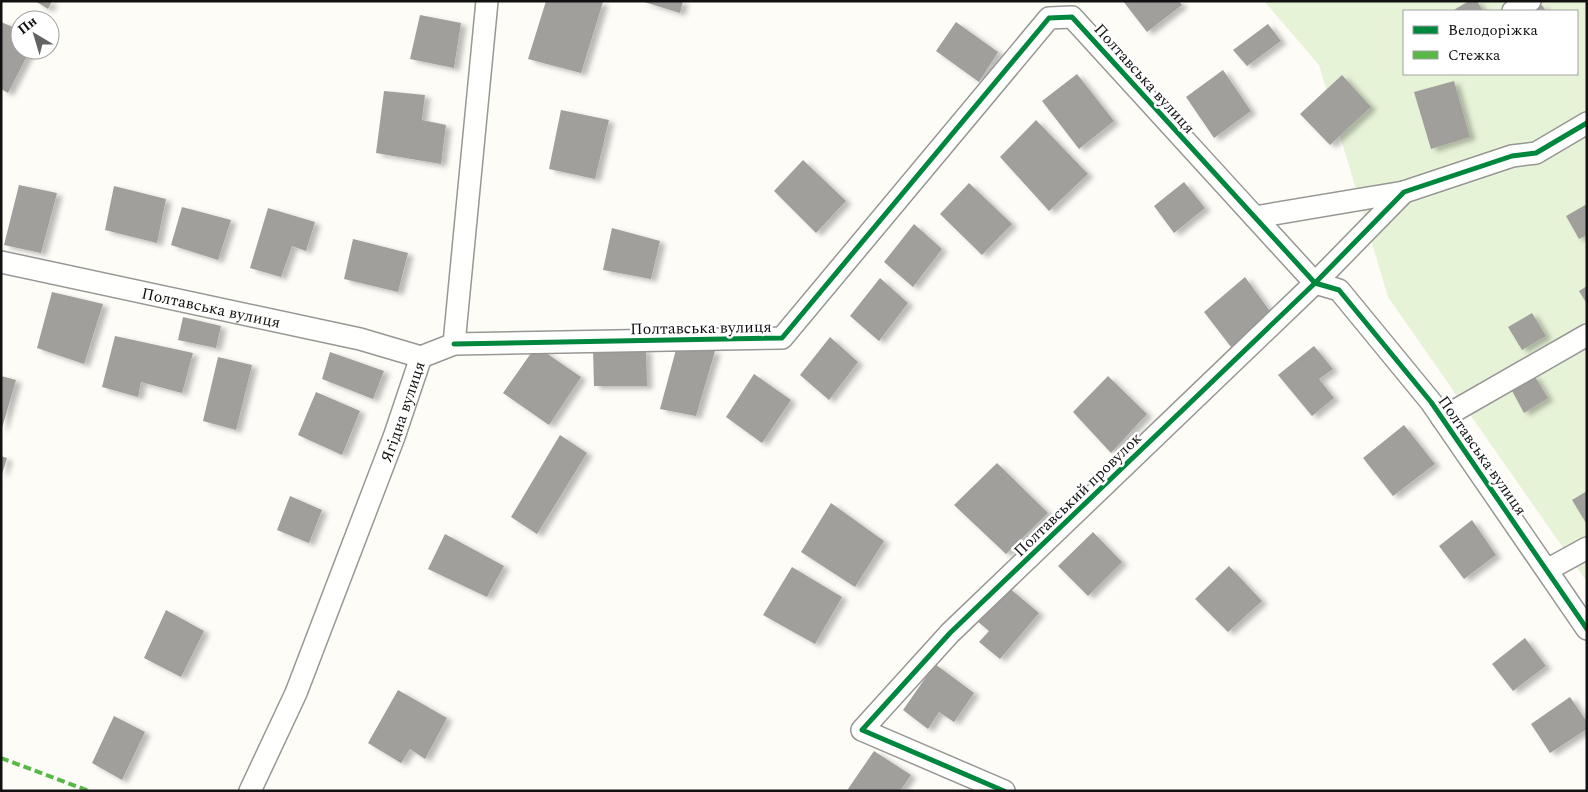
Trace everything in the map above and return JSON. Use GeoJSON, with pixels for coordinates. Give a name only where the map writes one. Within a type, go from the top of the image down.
{"type":"FeatureCollection","features":[{"type":"Feature","properties":{"kind":"street"},"geometry":{"type":"LineString","coordinates":[[454,344],[487,1]]}},
{"type":"Feature","properties":{"kind":"street"},"geometry":{"type":"LineString","coordinates":[[1515,10],[1530,1]]}},
{"type":"Feature","properties":{"kind":"street","name":"Полтавська вулиця"},"geometry":{"type":"LineString","coordinates":[[454,344],[782,338],[1049,18],[1072,17],[1315,283],[1339,290],[1431,402],[1587,629]]}},
{"type":"Feature","properties":{"kind":"street"},"geometry":{"type":"LineString","coordinates":[[1255,217],[1404,192],[1512,156],[1536,153],[1587,122]]}},
{"type":"Feature","properties":{"kind":"street","name":"Полтавський провулок"},"geometry":{"type":"LineString","coordinates":[[1004,791],[862,730],[950,633],[1315,283],[1404,192]]}},
{"type":"Feature","properties":{"kind":"street","name":"Полтавська вулиця"},"geometry":{"type":"LineString","coordinates":[[1,262],[360,339],[421,358]]}},
{"type":"Feature","properties":{"kind":"street"},"geometry":{"type":"LineString","coordinates":[[1442,418],[1587,335]]}},
{"type":"Feature","properties":{"kind":"street","name":"Ягідна вулиця"},"geometry":{"type":"LineString","coordinates":[[250,791],[296,694],[394,437],[421,358],[454,344]]}},
{"type":"Feature","properties":{"kind":"street"},"geometry":{"type":"LineString","coordinates":[[1547,570],[1587,548]]}},
{"type":"Feature","properties":{"kind":"green space"},"geometry":{"type":"Polygon","coordinates":[[[1264,1],[1587,1],[1587,582],[1388,297],[1319,65],[1264,1]]]}},
{"type":"Feature","properties":{"kind":"building"},"geometry":{"type":"Polygon","coordinates":[[[35,1],[52,1],[48,9],[35,1]]]}},
{"type":"Feature","properties":{"kind":"building"},"geometry":{"type":"Polygon","coordinates":[[[546,1],[603,2],[581,73],[528,59],[546,1]]]}},
{"type":"Feature","properties":{"kind":"building"},"geometry":{"type":"Polygon","coordinates":[[[641,1],[683,1],[680,13],[641,1]]]}},
{"type":"Feature","properties":{"kind":"building"},"geometry":{"type":"Polygon","coordinates":[[[1123,1],[1179,1],[1182,5],[1147,32],[1123,1]]]}},
{"type":"Feature","properties":{"kind":"building"},"geometry":{"type":"Polygon","coordinates":[[[1469,1],[1477,1],[1482,10],[1454,10],[1469,1]]]}},
{"type":"Feature","properties":{"kind":"building"},"geometry":{"type":"Polygon","coordinates":[[[1542,5],[1545,10],[1533,10],[1542,5]]]}},
{"type":"Feature","properties":{"kind":"building"},"geometry":{"type":"Polygon","coordinates":[[[420,15],[461,23],[454,68],[410,59],[420,15]]]}},
{"type":"Feature","properties":{"kind":"building"},"geometry":{"type":"Polygon","coordinates":[[[1,22],[10,26],[10,60],[25,60],[8,93],[1,89],[1,22]]]}},
{"type":"Feature","properties":{"kind":"building"},"geometry":{"type":"Polygon","coordinates":[[[956,22],[998,52],[979,82],[936,51],[956,22]]]}},
{"type":"Feature","properties":{"kind":"building"},"geometry":{"type":"Polygon","coordinates":[[[1268,24],[1281,41],[1247,66],[1233,50],[1268,24]]]}},
{"type":"Feature","properties":{"kind":"building"},"geometry":{"type":"Polygon","coordinates":[[[1223,70],[1251,111],[1214,138],[1186,97],[1223,70]]]}},
{"type":"Feature","properties":{"kind":"building"},"geometry":{"type":"Polygon","coordinates":[[[1077,74],[1114,121],[1079,149],[1042,101],[1077,74]]]}},
{"type":"Feature","properties":{"kind":"building"},"geometry":{"type":"Polygon","coordinates":[[[1342,75],[1371,107],[1330,145],[1300,114],[1342,75]]]}},
{"type":"Feature","properties":{"kind":"building"},"geometry":{"type":"Polygon","coordinates":[[[1454,81],[1470,137],[1431,149],[1414,92],[1454,81]]]}},
{"type":"Feature","properties":{"kind":"building"},"geometry":{"type":"Polygon","coordinates":[[[384,91],[425,95],[422,120],[446,125],[441,164],[376,153],[384,91]]]}},
{"type":"Feature","properties":{"kind":"building"},"geometry":{"type":"Polygon","coordinates":[[[561,110],[609,120],[595,179],[549,169],[561,110]]]}},
{"type":"Feature","properties":{"kind":"building"},"geometry":{"type":"Polygon","coordinates":[[[1036,120],[1088,174],[1049,211],[1000,157],[1036,120]]]}},
{"type":"Feature","properties":{"kind":"building"},"geometry":{"type":"Polygon","coordinates":[[[803,160],[846,201],[816,233],[774,191],[803,160]]]}},
{"type":"Feature","properties":{"kind":"building"},"geometry":{"type":"Polygon","coordinates":[[[1184,182],[1205,208],[1174,233],[1154,206],[1184,182]]]}},
{"type":"Feature","properties":{"kind":"building"},"geometry":{"type":"Polygon","coordinates":[[[969,183],[1012,224],[982,255],[940,214],[969,183]]]}},
{"type":"Feature","properties":{"kind":"building"},"geometry":{"type":"Polygon","coordinates":[[[19,185],[57,193],[41,253],[4,245],[19,185]]]}},
{"type":"Feature","properties":{"kind":"building"},"geometry":{"type":"Polygon","coordinates":[[[114,186],[166,199],[157,243],[105,230],[114,186]]]}},
{"type":"Feature","properties":{"kind":"building"},"geometry":{"type":"Polygon","coordinates":[[[1587,204],[1587,235],[1579,239],[1566,216],[1587,204]]]}},
{"type":"Feature","properties":{"kind":"building"},"geometry":{"type":"Polygon","coordinates":[[[182,207],[231,220],[218,260],[171,245],[182,207]]]}},
{"type":"Feature","properties":{"kind":"building"},"geometry":{"type":"Polygon","coordinates":[[[268,208],[315,222],[306,251],[292,246],[281,277],[250,268],[268,208]]]}},
{"type":"Feature","properties":{"kind":"building"},"geometry":{"type":"Polygon","coordinates":[[[914,224],[942,249],[913,287],[884,262],[914,224]]]}},
{"type":"Feature","properties":{"kind":"building"},"geometry":{"type":"Polygon","coordinates":[[[612,228],[660,241],[651,279],[603,270],[612,228]]]}},
{"type":"Feature","properties":{"kind":"building"},"geometry":{"type":"Polygon","coordinates":[[[353,239],[408,253],[398,292],[344,279],[353,239]]]}},
{"type":"Feature","properties":{"kind":"building"},"geometry":{"type":"Polygon","coordinates":[[[1245,277],[1272,314],[1231,347],[1204,312],[1245,277]]]}},
{"type":"Feature","properties":{"kind":"building"},"geometry":{"type":"Polygon","coordinates":[[[880,278],[908,303],[879,341],[850,316],[880,278]]]}},
{"type":"Feature","properties":{"kind":"building"},"geometry":{"type":"Polygon","coordinates":[[[1587,286],[1587,304],[1579,291],[1587,286]]]}},
{"type":"Feature","properties":{"kind":"building"},"geometry":{"type":"Polygon","coordinates":[[[52,292],[103,304],[84,364],[37,348],[52,292]]]}},
{"type":"Feature","properties":{"kind":"building"},"geometry":{"type":"Polygon","coordinates":[[[1532,313],[1546,336],[1522,350],[1508,327],[1532,313]]]}},
{"type":"Feature","properties":{"kind":"building"},"geometry":{"type":"Polygon","coordinates":[[[183,317],[221,326],[216,348],[178,340],[183,317]]]}},
{"type":"Feature","properties":{"kind":"building"},"geometry":{"type":"Polygon","coordinates":[[[115,336],[193,353],[182,393],[141,382],[138,397],[102,387],[115,336]]]}},
{"type":"Feature","properties":{"kind":"building"},"geometry":{"type":"Polygon","coordinates":[[[830,337],[858,362],[829,400],[800,375],[830,337]]]}},
{"type":"Feature","properties":{"kind":"building"},"geometry":{"type":"Polygon","coordinates":[[[536,346],[581,377],[549,425],[503,393],[536,346]]]}},
{"type":"Feature","properties":{"kind":"building"},"geometry":{"type":"Polygon","coordinates":[[[677,346],[715,351],[696,416],[660,409],[677,346]]]}},
{"type":"Feature","properties":{"kind":"building"},"geometry":{"type":"Polygon","coordinates":[[[1314,346],[1333,369],[1319,379],[1334,398],[1312,416],[1278,375],[1314,346]]]}},
{"type":"Feature","properties":{"kind":"building"},"geometry":{"type":"Polygon","coordinates":[[[646,349],[647,386],[594,386],[593,350],[646,349]]]}},
{"type":"Feature","properties":{"kind":"building"},"geometry":{"type":"Polygon","coordinates":[[[330,352],[384,371],[373,399],[322,379],[330,352]]]}},
{"type":"Feature","properties":{"kind":"building"},"geometry":{"type":"Polygon","coordinates":[[[218,357],[252,365],[236,430],[203,421],[218,357]]]}},
{"type":"Feature","properties":{"kind":"building"},"geometry":{"type":"Polygon","coordinates":[[[754,374],[791,400],[762,443],[726,417],[754,374]]]}},
{"type":"Feature","properties":{"kind":"building"},"geometry":{"type":"Polygon","coordinates":[[[1534,375],[1548,398],[1524,413],[1511,389],[1534,375]]]}},
{"type":"Feature","properties":{"kind":"building"},"geometry":{"type":"Polygon","coordinates":[[[1,376],[16,380],[2,428],[1,428],[1,376]]]}},
{"type":"Feature","properties":{"kind":"building"},"geometry":{"type":"Polygon","coordinates":[[[1108,376],[1147,414],[1111,453],[1073,412],[1108,376]]]}},
{"type":"Feature","properties":{"kind":"building"},"geometry":{"type":"Polygon","coordinates":[[[316,392],[360,411],[342,455],[298,435],[316,392]]]}},
{"type":"Feature","properties":{"kind":"building"},"geometry":{"type":"Polygon","coordinates":[[[1404,425],[1435,464],[1393,496],[1363,458],[1404,425]]]}},
{"type":"Feature","properties":{"kind":"building"},"geometry":{"type":"Polygon","coordinates":[[[560,435],[587,453],[537,534],[511,517],[560,435]]]}},
{"type":"Feature","properties":{"kind":"building"},"geometry":{"type":"Polygon","coordinates":[[[1,456],[7,458],[2,474],[1,473],[1,456]]]}},
{"type":"Feature","properties":{"kind":"building"},"geometry":{"type":"Polygon","coordinates":[[[997,463],[1048,513],[1006,554],[954,505],[997,463]]]}},
{"type":"Feature","properties":{"kind":"building"},"geometry":{"type":"Polygon","coordinates":[[[1587,491],[1587,522],[1586,523],[1572,500],[1587,491]]]}},
{"type":"Feature","properties":{"kind":"building"},"geometry":{"type":"Polygon","coordinates":[[[290,496],[322,510],[309,543],[277,530],[290,496]]]}},
{"type":"Feature","properties":{"kind":"building"},"geometry":{"type":"Polygon","coordinates":[[[831,503],[884,541],[855,587],[801,552],[831,503]]]}},
{"type":"Feature","properties":{"kind":"building"},"geometry":{"type":"Polygon","coordinates":[[[1472,520],[1496,555],[1464,579],[1439,546],[1472,520]]]}},
{"type":"Feature","properties":{"kind":"building"},"geometry":{"type":"Polygon","coordinates":[[[1093,532],[1122,562],[1088,596],[1058,566],[1093,532]]]}},
{"type":"Feature","properties":{"kind":"building"},"geometry":{"type":"Polygon","coordinates":[[[445,534],[504,566],[487,597],[428,569],[445,534]]]}},
{"type":"Feature","properties":{"kind":"building"},"geometry":{"type":"Polygon","coordinates":[[[1229,566],[1262,601],[1228,632],[1195,599],[1229,566]]]}},
{"type":"Feature","properties":{"kind":"building"},"geometry":{"type":"Polygon","coordinates":[[[792,567],[842,597],[815,644],[763,615],[792,567]]]}},
{"type":"Feature","properties":{"kind":"building"},"geometry":{"type":"Polygon","coordinates":[[[1008,587],[1039,613],[1000,659],[979,642],[989,631],[977,621],[1008,587]]]}},
{"type":"Feature","properties":{"kind":"building"},"geometry":{"type":"Polygon","coordinates":[[[166,610],[204,631],[181,677],[144,658],[166,610]]]}},
{"type":"Feature","properties":{"kind":"building"},"geometry":{"type":"Polygon","coordinates":[[[1525,638],[1546,666],[1513,691],[1492,664],[1525,638]]]}},
{"type":"Feature","properties":{"kind":"building"},"geometry":{"type":"Polygon","coordinates":[[[935,664],[974,693],[954,722],[939,712],[928,729],[903,710],[935,664]]]}},
{"type":"Feature","properties":{"kind":"building"},"geometry":{"type":"Polygon","coordinates":[[[398,690],[447,718],[425,759],[410,749],[401,763],[368,743],[398,690]]]}},
{"type":"Feature","properties":{"kind":"building"},"geometry":{"type":"Polygon","coordinates":[[[1570,697],[1587,722],[1587,729],[1550,753],[1531,724],[1570,697]]]}},
{"type":"Feature","properties":{"kind":"building"},"geometry":{"type":"Polygon","coordinates":[[[114,716],[145,732],[122,780],[92,763],[114,716]]]}},
{"type":"Feature","properties":{"kind":"building"},"geometry":{"type":"Polygon","coordinates":[[[874,751],[911,775],[900,791],[850,791],[848,789],[874,751]]]}},
{"type":"Feature","properties":{"kind":"marked path"},"geometry":{"type":"LineString","coordinates":[[1,758],[89,791]]}},
{"type":"Feature","properties":{"kind":"cycle path"},"geometry":{"type":"LineString","coordinates":[[454,344],[782,338],[1049,18],[1072,17],[1315,283],[1339,290],[1431,402],[1587,629]]}},
{"type":"Feature","properties":{"kind":"cycle path"},"geometry":{"type":"LineString","coordinates":[[1004,791],[862,730],[950,633],[1315,283],[1404,192],[1512,156],[1536,153],[1587,123]]}}]}
